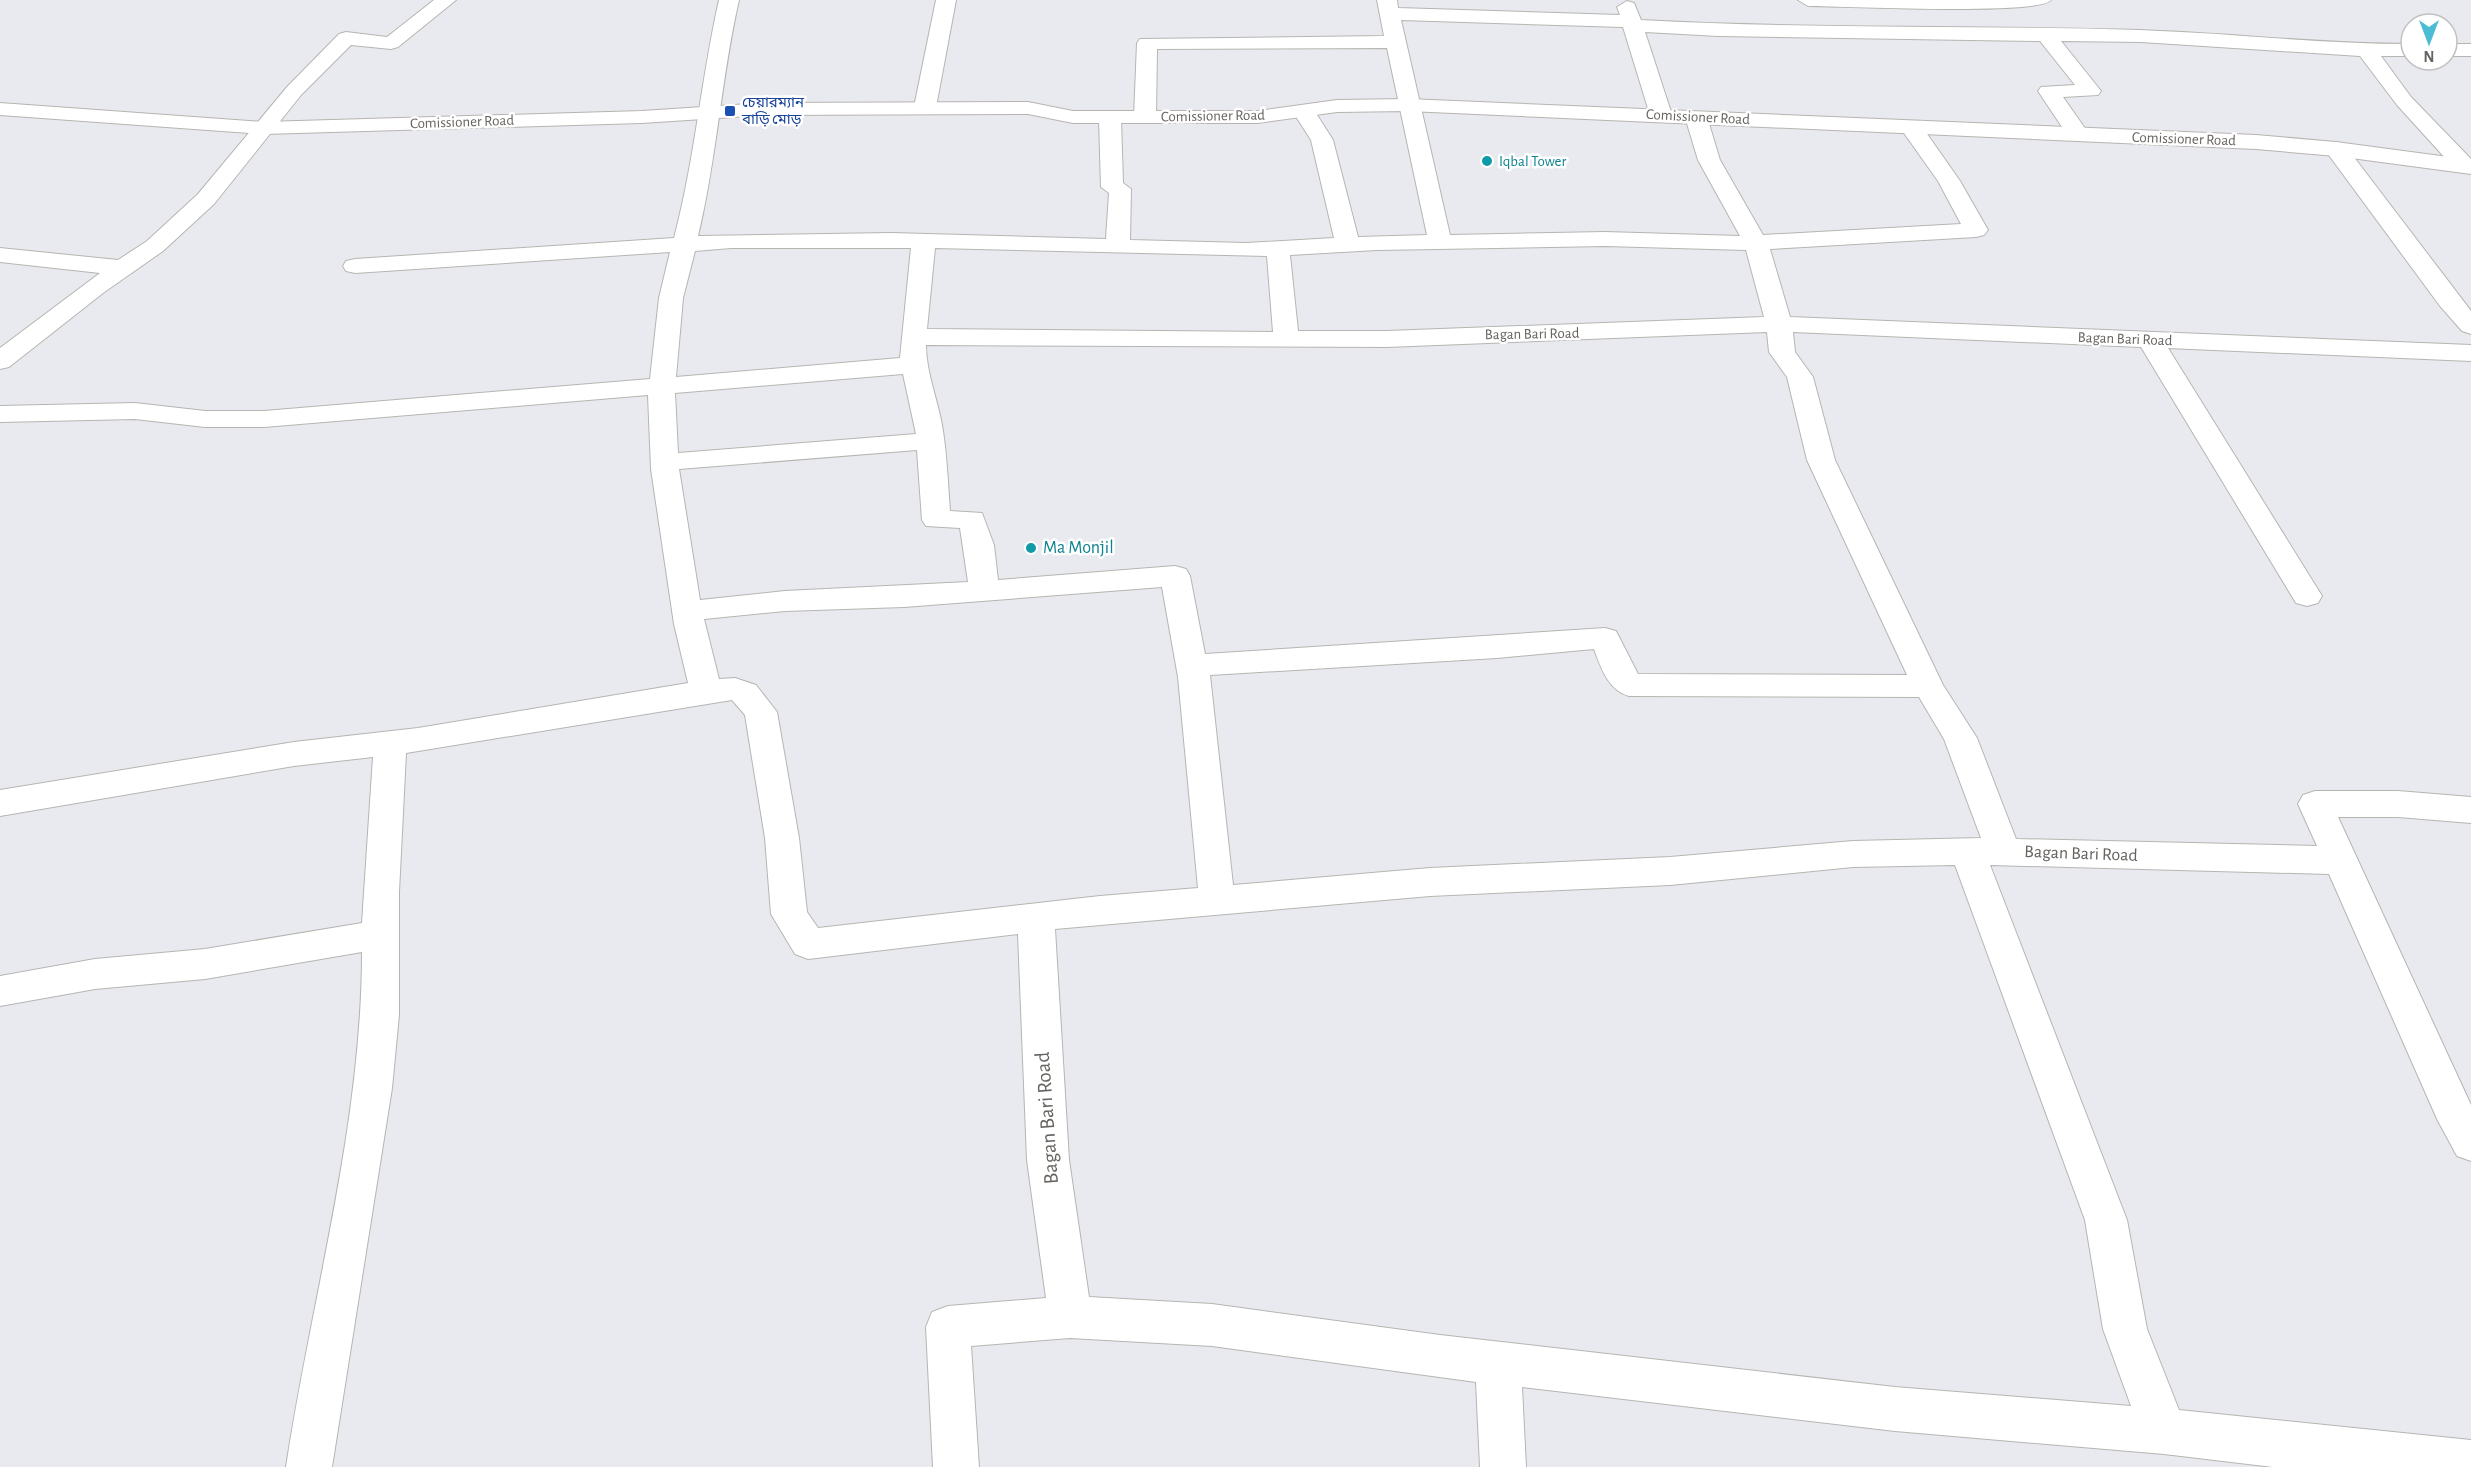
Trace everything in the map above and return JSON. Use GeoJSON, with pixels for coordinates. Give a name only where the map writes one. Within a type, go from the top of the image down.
{"type":"FeatureCollection","features":[{"type":"Feature","properties":{"kind":"street"},"geometry":{"type":"LineString","coordinates":[[0,360],[155,246],[206,200],[294,91],[346,38],[391,43],[446,0]]}},
{"type":"Feature","properties":{"kind":"street"},"geometry":{"type":"LineString","coordinates":[[708,691],[687,611],[664,462],[660,407],[671,298],[700,174],[715,61],[729,0]]}},
{"type":"Feature","properties":{"kind":"street"},"geometry":{"type":"LineString","coordinates":[[925,107],[946,0]]}},
{"type":"Feature","properties":{"kind":"street"},"geometry":{"type":"LineString","coordinates":[[1625,0],[1661,115]]}},
{"type":"Feature","properties":{"kind":"street"},"geometry":{"type":"LineString","coordinates":[[1808,0],[1968,4],[2028,0]]}},
{"type":"Feature","properties":{"kind":"street"},"geometry":{"type":"LineString","coordinates":[[1440,242],[1388,7],[1730,30],[2140,36],[2366,51],[2399,50]]}},
{"type":"Feature","properties":{"kind":"street"},"geometry":{"type":"LineString","coordinates":[[2046,35],[2091,91],[2048,91],[2078,134]]}},
{"type":"Feature","properties":{"kind":"street"},"geometry":{"type":"LineString","coordinates":[[1145,117],[1147,43],[1394,42]]}},
{"type":"Feature","properties":{"kind":"street"},"geometry":{"type":"LineString","coordinates":[[2366,51],[2404,101],[2468,167]]}},
{"type":"Feature","properties":{"kind":"street","name":"Comissioner Road"},"geometry":{"type":"LineString","coordinates":[[0,109],[264,128],[642,117],[764,108],[1028,108],[1066,116],[1110,119],[1224,118],[1304,112],[1337,106],[1408,105],[2256,142],[2336,149],[2468,167]]}},
{"type":"Feature","properties":{"kind":"street"},"geometry":{"type":"LineString","coordinates":[[1304,112],[1322,140],[1335,186],[1342,227],[1349,245]]}},
{"type":"Feature","properties":{"kind":"street"},"geometry":{"type":"LineString","coordinates":[[1696,117],[1709,160],[1756,243],[1779,324]]}},
{"type":"Feature","properties":{"kind":"street"},"geometry":{"type":"LineString","coordinates":[[1110,119],[1113,187],[1120,189],[1118,247]]}},
{"type":"Feature","properties":{"kind":"street"},"geometry":{"type":"LineString","coordinates":[[355,266],[732,241],[924,241],[1278,249],[1440,242],[1605,239],[1756,243],[1976,230],[1944,174],[1910,126]]}},
{"type":"Feature","properties":{"kind":"street"},"geometry":{"type":"LineString","coordinates":[[2336,149],[2469,321]]}},
{"type":"Feature","properties":{"kind":"street"},"geometry":{"type":"LineString","coordinates":[[924,241],[913,365],[922,390],[931,441],[936,520],[972,519],[982,570],[982,591]]}},
{"type":"Feature","properties":{"kind":"street"},"geometry":{"type":"LineString","coordinates":[[1278,249],[1286,339]]}},
{"type":"Feature","properties":{"kind":"street"},"geometry":{"type":"LineString","coordinates":[[0,255],[123,268]]}},
{"type":"Feature","properties":{"kind":"street","name":"Bagan Bari Road"},"geometry":{"type":"LineString","coordinates":[[914,337],[1090,337],[1214,341],[1388,339],[1779,324],[2471,353]]}},
{"type":"Feature","properties":{"kind":"street","name":"Bagan Bari Road"},"geometry":{"type":"LineString","coordinates":[[1779,324],[1782,352],[1800,377],[1821,460],[1928,686],[1960,738],[1985,851],[2075,857],[2182,855],[2340,861]]}},
{"type":"Feature","properties":{"kind":"street"},"geometry":{"type":"LineString","coordinates":[[2150,340],[2307,596]]}},
{"type":"Feature","properties":{"kind":"street"},"geometry":{"type":"LineString","coordinates":[[0,414],[135,411],[205,419],[264,419],[661,388],[913,365]]}},
{"type":"Feature","properties":{"kind":"street"},"geometry":{"type":"LineString","coordinates":[[664,462],[931,441]]}},
{"type":"Feature","properties":{"kind":"street"},"geometry":{"type":"LineString","coordinates":[[687,611],[785,601],[982,591],[1175,576],[1192,666],[1217,901]]}},
{"type":"Feature","properties":{"kind":"street"},"geometry":{"type":"LineString","coordinates":[[1192,666],[1605,638],[1618,671],[1629,685],[1928,686]]}},
{"type":"Feature","properties":{"kind":"street"},"geometry":{"type":"LineString","coordinates":[[0,803],[294,754],[389,743],[708,691],[735,689],[745,693],[761,712],[782,838],[789,914],[808,944],[1036,918],[1431,882],[1670,871],[1853,854],[1985,851],[2106,1220],[2125,1329],[2164,1431]]}},
{"type":"Feature","properties":{"kind":"street"},"geometry":{"type":"LineString","coordinates":[[309,1467],[322,1373],[355,1199],[378,1032],[381,893],[390,771],[389,743]]}},
{"type":"Feature","properties":{"kind":"street"},"geometry":{"type":"LineString","coordinates":[[2471,810],[2398,804],[2315,804],[2451,1107],[2471,1143]]}},
{"type":"Feature","properties":{"kind":"street","name":"Bagan Bari Road"},"geometry":{"type":"LineString","coordinates":[[1036,918],[1048,1160],[1070,1317]]}},
{"type":"Feature","properties":{"kind":"street"},"geometry":{"type":"LineString","coordinates":[[0,991],[95,974],[205,964],[381,934]]}},
{"type":"Feature","properties":{"kind":"street"},"geometry":{"type":"LineString","coordinates":[[956,1467],[948,1327],[1070,1317],[1212,1325],[1498,1363],[1895,1409],[2164,1431],[2221,1439],[2471,1463]]}},
{"type":"Feature","properties":{"kind":"street"},"geometry":{"type":"LineString","coordinates":[[1498,1363],[1503,1467]]}},
{"type":"Feature","properties":{"kind":"place","name":"চেয়ারম্যান বাড়ি মোড়"},"geometry":{"type":"Point","coordinates":[730,111]}},
{"type":"Feature","properties":{"kind":"place","name":"Iqbal Tower"},"geometry":{"type":"Point","coordinates":[1487,161]}},
{"type":"Feature","properties":{"kind":"place","name":"Ma Monjil"},"geometry":{"type":"Point","coordinates":[1031,548]}}]}
